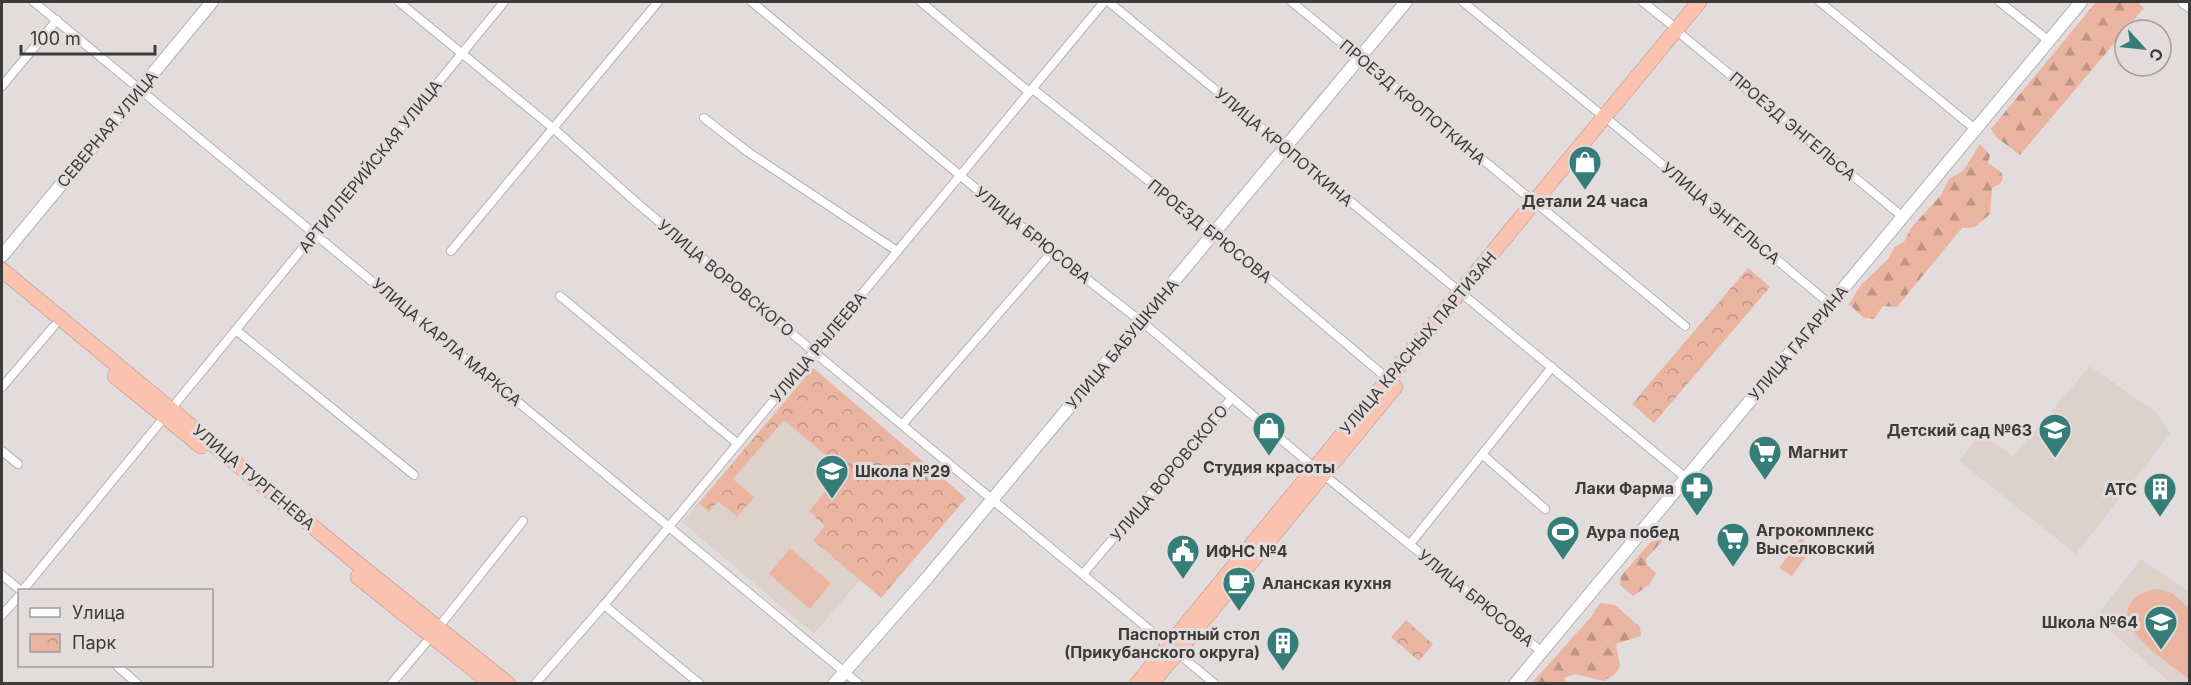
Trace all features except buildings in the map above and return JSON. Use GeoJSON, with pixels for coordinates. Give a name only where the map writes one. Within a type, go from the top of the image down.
{"type":"FeatureCollection","features":[{"type":"Feature","properties":{"kind":"highway","name":"УЛИЦА КРАСНЫХ ПАРТИЗАН"},"geometry":{"type":"LineString","coordinates":[[1137,684],[1173,648],[1319,472],[1680,32],[1700,2]]}},
{"type":"Feature","properties":{"kind":"highway","name":"УЛИЦА КРАСНЫХ ПАРТИЗАН"},"geometry":{"type":"LineString","coordinates":[[1680,32],[1712,2]]}},
{"type":"Feature","properties":{"kind":"highway","name":"УЛИЦА ТУРГЕНЕВА"},"geometry":{"type":"LineString","coordinates":[[2,270],[168,412],[352,560],[492,684]]}},
{"type":"Feature","properties":{"kind":"highway","name":"УЛИЦА ТУРГЕНЕВА"},"geometry":{"type":"LineString","coordinates":[[2,282],[54,326],[168,412]]}},
{"type":"Feature","properties":{"kind":"highway","name":"УЛИЦА КРАСНЫХ ПАРТИЗАН"},"geometry":{"type":"LineString","coordinates":[[1319,472],[1388,379],[1463,294]]}},
{"type":"Feature","properties":{"kind":"highway","name":"УЛИЦА ТУРГЕНЕВА"},"geometry":{"type":"LineString","coordinates":[[435,632],[508,684]]}},
{"type":"Feature","properties":{"kind":"highway","name":"УЛИЦА КРАСНЫХ ПАРТИЗАН"},"geometry":{"type":"LineString","coordinates":[[1151,684],[1173,648]]}},
{"type":"Feature","properties":{"kind":"street","name":"УЛИЦА КАРЛА МАРКСА"},"geometry":{"type":"LineString","coordinates":[[34,2],[859,684]]}},
{"type":"Feature","properties":{"kind":"street","name":"СЕВЕРНАЯ УЛИЦА"},"geometry":{"type":"LineString","coordinates":[[2,256],[212,2]]}},
{"type":"Feature","properties":{"kind":"street","name":"УЛИЦА ВОРОВСКОГО"},"geometry":{"type":"LineString","coordinates":[[399,2],[553,128],[637,203],[814,352],[1215,684]]}},
{"type":"Feature","properties":{"kind":"street","name":"АРТИЛЛЕРИЙСКАЯ УЛИЦА"},"geometry":{"type":"LineString","coordinates":[[24,589],[504,2]]}},
{"type":"Feature","properties":{"kind":"street"},"geometry":{"type":"LineString","coordinates":[[451,252],[658,2]]}},
{"type":"Feature","properties":{"kind":"street","name":"УЛИЦА БРЮСОВА"},"geometry":{"type":"LineString","coordinates":[[752,2],[1052,252],[1141,321],[1319,472],[1542,652]]}},
{"type":"Feature","properties":{"kind":"street"},"geometry":{"type":"LineString","coordinates":[[921,2],[1029,92]]}},
{"type":"Feature","properties":{"kind":"street","name":"УЛИЦА РЫЛЕЕВА"},"geometry":{"type":"LineString","coordinates":[[535,684],[604,605],[1104,2]]}},
{"type":"Feature","properties":{"kind":"street","name":"УЛИЦА КРОПОТКИНА"},"geometry":{"type":"LineString","coordinates":[[1109,2],[1686,478]]}},
{"type":"Feature","properties":{"kind":"street","name":"ПРОЕЗД КРОПОТКИНА"},"geometry":{"type":"LineString","coordinates":[[1292,2],[1684,326]]}},
{"type":"Feature","properties":{"kind":"street","name":"УЛИЦА БАБУШКИНА"},"geometry":{"type":"LineString","coordinates":[[834,684],[992,500],[1406,2]]}},
{"type":"Feature","properties":{"kind":"street","name":"УЛИЦА ЭНГЕЛЬСА"},"geometry":{"type":"LineString","coordinates":[[1463,2],[1830,304]]}},
{"type":"Feature","properties":{"kind":"street","name":"ПРОЕЗД ЭНГЕЛЬСА"},"geometry":{"type":"LineString","coordinates":[[1643,2],[1903,217]]}},
{"type":"Feature","properties":{"kind":"street"},"geometry":{"type":"LineString","coordinates":[[1820,2],[1975,129]]}},
{"type":"Feature","properties":{"kind":"street"},"geometry":{"type":"LineString","coordinates":[[2000,2],[2049,41]]}},
{"type":"Feature","properties":{"kind":"street","name":"УЛИЦА ГАГАРИНА"},"geometry":{"type":"LineString","coordinates":[[1515,684],[2081,2]]}},
{"type":"Feature","properties":{"kind":"street"},"geometry":{"type":"LineString","coordinates":[[2184,2],[2190,6]]}},
{"type":"Feature","properties":{"kind":"street"},"geometry":{"type":"LineString","coordinates":[[2,86],[57,20]]}},
{"type":"Feature","properties":{"kind":"street","name":"ПРОЕЗД БРЮСОВА"},"geometry":{"type":"LineString","coordinates":[[1029,92],[1034,90],[1214,232],[1388,379]]}},
{"type":"Feature","properties":{"kind":"street"},"geometry":{"type":"LineString","coordinates":[[704,118],[748,152],[897,251]]}},
{"type":"Feature","properties":{"kind":"street"},"geometry":{"type":"LineString","coordinates":[[902,425],[1052,252]]}},
{"type":"Feature","properties":{"kind":"street"},"geometry":{"type":"LineString","coordinates":[[560,296],[738,444]]}},
{"type":"Feature","properties":{"kind":"street"},"geometry":{"type":"LineString","coordinates":[[2,387],[54,326]]}},
{"type":"Feature","properties":{"kind":"street"},"geometry":{"type":"LineString","coordinates":[[236,330],[414,476]]}},
{"type":"Feature","properties":{"kind":"street","name":"УЛИЦА БРЮСОВА"},"geometry":{"type":"LineString","coordinates":[[1410,544],[1552,367]]}},
{"type":"Feature","properties":{"kind":"street","name":"УЛИЦА ВОРОВСКОГО"},"geometry":{"type":"LineString","coordinates":[[1083,574],[1231,399]]}},
{"type":"Feature","properties":{"kind":"street"},"geometry":{"type":"LineString","coordinates":[[2,451],[18,464]]}},
{"type":"Feature","properties":{"kind":"street"},"geometry":{"type":"LineString","coordinates":[[1483,455],[1545,509]]}},
{"type":"Feature","properties":{"kind":"street"},"geometry":{"type":"LineString","coordinates":[[391,684],[523,521]]}},
{"type":"Feature","properties":{"kind":"street"},"geometry":{"type":"LineString","coordinates":[[2,575],[20,589]]}},
{"type":"Feature","properties":{"kind":"street"},"geometry":{"type":"LineString","coordinates":[[2,615],[18,597]]}},
{"type":"Feature","properties":{"kind":"street"},"geometry":{"type":"LineString","coordinates":[[604,605],[700,684]]}},
{"type":"Feature","properties":{"kind":"street"},"geometry":{"type":"LineString","coordinates":[[118,667],[138,684]]}},
{"type":"Feature","properties":{"kind":"shaded area","name":"Детский сад №63"},"geometry":{"type":"Polygon","coordinates":[[[2090,366],[2157,413],[2170,434],[2076,554],[1959,461],[1980,433],[2013,456],[2090,366]]]}},
{"type":"Feature","properties":{"kind":"shaded area","name":"Школа №29"},"geometry":{"type":"Polygon","coordinates":[[[813,368],[966,498],[881,598],[860,580],[814,634],[682,522],[813,368]]]}},
{"type":"Feature","properties":{"kind":"shaded area","name":"Школа №64"},"geometry":{"type":"Polygon","coordinates":[[[2141,559],[2189,592],[2189,683],[2171,683],[2095,618],[2141,559]]]}},
{"type":"Feature","properties":{"kind":"green space"},"geometry":{"type":"Polygon","coordinates":[[[2096,2],[2137,2],[2144,8],[2136,18],[2113,18],[2113,45],[2020,155],[1996,137],[1991,129],[2096,2]]]}},
{"type":"Feature","properties":{"kind":"green space"},"geometry":{"type":"Polygon","coordinates":[[[1980,144],[1990,155],[1988,163],[2001,172],[2003,178],[2000,184],[1992,188],[1990,214],[1975,227],[1962,228],[1897,307],[1883,306],[1874,319],[1864,318],[1849,304],[1861,285],[1888,259],[1895,247],[1904,242],[1911,228],[1941,195],[1949,179],[1963,171],[1980,144]]]}},
{"type":"Feature","properties":{"kind":"green space"},"geometry":{"type":"Polygon","coordinates":[[[1748,268],[1770,287],[1654,423],[1632,404],[1748,268]]]}},
{"type":"Feature","properties":{"kind":"green space"},"geometry":{"type":"Polygon","coordinates":[[[813,368],[966,498],[881,598],[813,540],[825,526],[809,511],[843,470],[784,420],[733,479],[754,497],[737,517],[718,501],[709,512],[699,503],[813,368]]]}},
{"type":"Feature","properties":{"kind":"green space"},"geometry":{"type":"Polygon","coordinates":[[[1664,527],[1667,530],[1664,539],[1646,559],[1647,565],[1656,573],[1650,584],[1633,596],[1620,585],[1621,576],[1664,527]]]}},
{"type":"Feature","properties":{"kind":"green space"},"geometry":{"type":"Polygon","coordinates":[[[1801,538],[1812,548],[1792,576],[1779,568],[1801,538]]]}},
{"type":"Feature","properties":{"kind":"green space"},"geometry":{"type":"Polygon","coordinates":[[[790,548],[831,583],[810,609],[769,574],[790,548]]]}},
{"type":"Feature","properties":{"kind":"green space"},"geometry":{"type":"Polygon","coordinates":[[[2158,589],[2172,593],[2189,608],[2189,679],[2147,646],[2130,625],[2127,614],[2132,601],[2142,593],[2158,589]]]}},
{"type":"Feature","properties":{"kind":"green space"},"geometry":{"type":"Polygon","coordinates":[[[1600,603],[1615,605],[1640,627],[1641,636],[1616,644],[1620,666],[1615,674],[1604,681],[1575,674],[1564,678],[1566,683],[1532,683],[1591,617],[1600,603]]]}},
{"type":"Feature","properties":{"kind":"green space"},"geometry":{"type":"Polygon","coordinates":[[[1406,620],[1433,644],[1419,661],[1391,637],[1406,620]]]}},
{"type":"Feature","properties":{"kind":"place","name":"Детали 24 часа"},"geometry":{"type":"Point","coordinates":[1585,191]}},
{"type":"Feature","properties":{"kind":"place","name":"Студия красоты"},"geometry":{"type":"Point","coordinates":[1269,457]}},
{"type":"Feature","properties":{"kind":"place","name":"Детский сад №63"},"geometry":{"type":"Point","coordinates":[2055,459]}},
{"type":"Feature","properties":{"kind":"place","name":"Магнит"},"geometry":{"type":"Point","coordinates":[1765,481]}},
{"type":"Feature","properties":{"kind":"place","name":"Школа №29"},"geometry":{"type":"Point","coordinates":[832,500]}},
{"type":"Feature","properties":{"kind":"place","name":"Лаки Фарма"},"geometry":{"type":"Point","coordinates":[1697,517]}},
{"type":"Feature","properties":{"kind":"place","name":"АТС"},"geometry":{"type":"Point","coordinates":[2160,518]}},
{"type":"Feature","properties":{"kind":"place","name":"Аура побед"},"geometry":{"type":"Point","coordinates":[1563,561]}},
{"type":"Feature","properties":{"kind":"place","name":"Агрокомплекс Выселковский"},"geometry":{"type":"Point","coordinates":[1733,568]}},
{"type":"Feature","properties":{"kind":"place","name":"ИФНС №4"},"geometry":{"type":"Point","coordinates":[1183,580]}},
{"type":"Feature","properties":{"kind":"place","name":"Аланская кухня"},"geometry":{"type":"Point","coordinates":[1239,612]}},
{"type":"Feature","properties":{"kind":"place","name":"Школа №64"},"geometry":{"type":"Point","coordinates":[2161,651]}},
{"type":"Feature","properties":{"kind":"place","name":"Паспортный стол (Прикубанского округа)"},"geometry":{"type":"Point","coordinates":[1283,672]}}]}
